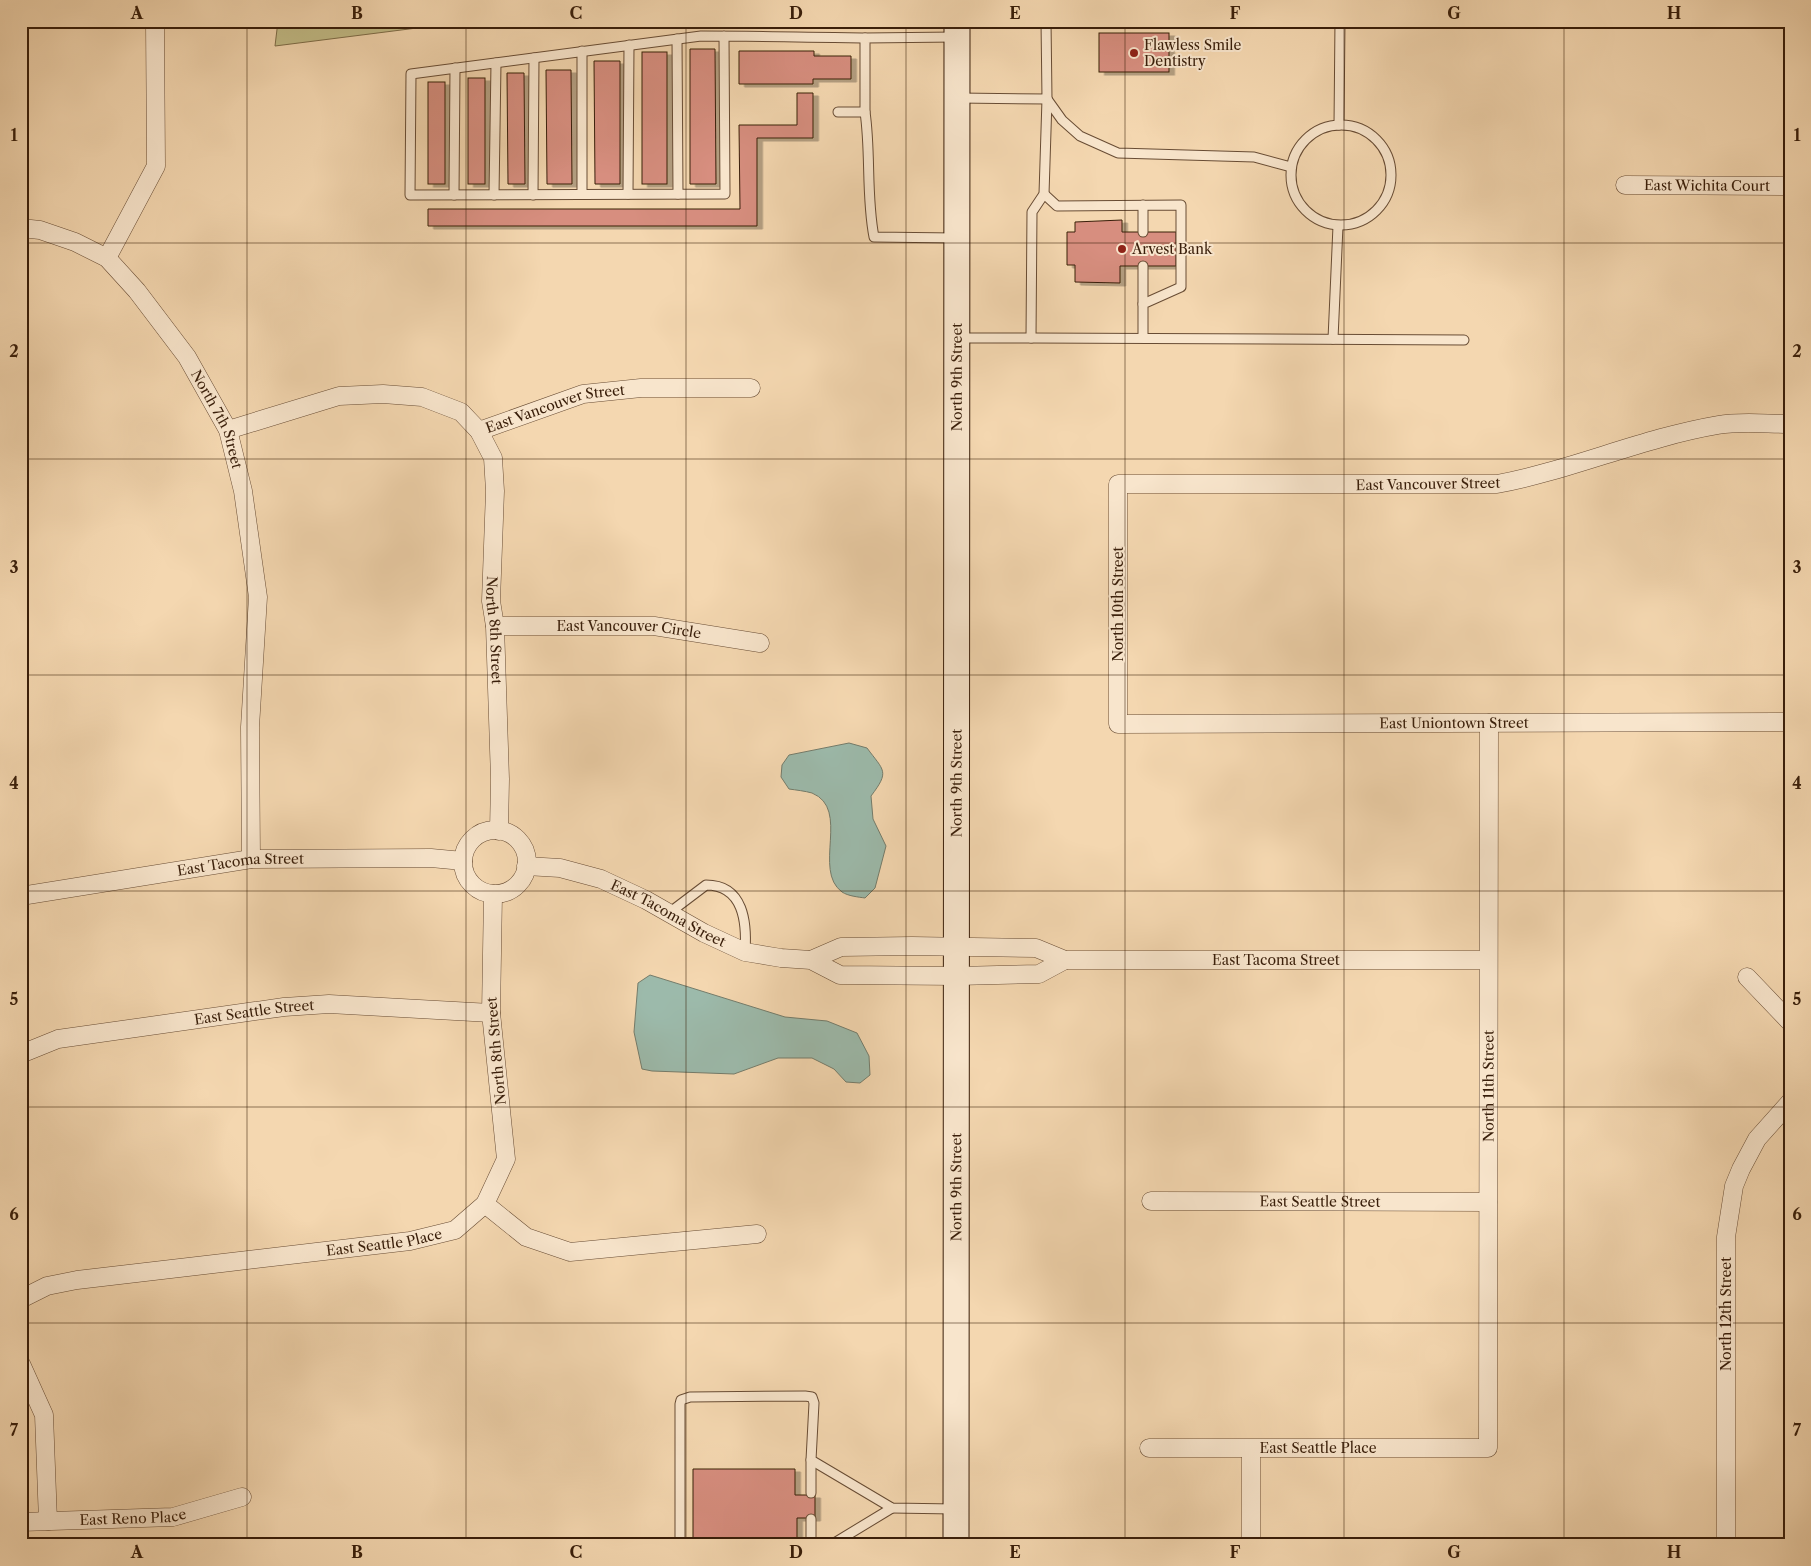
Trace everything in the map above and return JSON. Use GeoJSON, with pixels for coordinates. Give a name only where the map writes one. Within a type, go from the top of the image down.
{"type":"FeatureCollection","features":[{"type":"Feature","properties":{"kind":"main road","name":"North 9th Street"},"geometry":{"type":"LineString","coordinates":[[956,29],[958,98],[956,1545]]}},
{"type":"Feature","properties":{"kind":"street"},"geometry":{"type":"LineString","coordinates":[[21,228],[40,230],[75,242],[107,258],[156,166],[155,21]]}},
{"type":"Feature","properties":{"kind":"street","name":"East Wichita Court"},"geometry":{"type":"LineString","coordinates":[[1625,185],[1790,186]]}},
{"type":"Feature","properties":{"kind":"street","name":"North 7th Street"},"geometry":{"type":"LineString","coordinates":[[107,258],[137,291],[187,357],[228,430],[243,491],[258,597],[250,727],[251,859]]}},
{"type":"Feature","properties":{"kind":"street","name":"East Vancouver Street"},"geometry":{"type":"LineString","coordinates":[[228,430],[340,396],[383,394],[422,397],[460,412],[479,431],[583,394],[641,388],[752,388]]}},
{"type":"Feature","properties":{"kind":"street","name":"East Vancouver Street"},"geometry":{"type":"LineString","coordinates":[[1118,484],[1497,484],[1526,479],[1673,436],[1718,425],[1790,424]]}},
{"type":"Feature","properties":{"kind":"street","name":"North 8th Street"},"geometry":{"type":"LineString","coordinates":[[479,431],[493,458],[495,491],[491,601],[495,626],[500,779],[498,831]]}},
{"type":"Feature","properties":{"kind":"street","name":"North 10th Street"},"geometry":{"type":"LineString","coordinates":[[1118,484],[1118,724]]}},
{"type":"Feature","properties":{"kind":"street","name":"East Vancouver Circle"},"geometry":{"type":"LineString","coordinates":[[495,626],[654,626],[760,643]]}},
{"type":"Feature","properties":{"kind":"street","name":"East Uniontown Street"},"geometry":{"type":"LineString","coordinates":[[1118,724],[1790,722]]}},
{"type":"Feature","properties":{"kind":"street","name":"North 11th Street"},"geometry":{"type":"LineString","coordinates":[[1488,1448],[1487,960],[1489,723]]}},
{"type":"Feature","properties":{"kind":"street"},"geometry":{"type":"LineString","coordinates":[[498,831],[509,834],[521,845],[525,855],[526,866],[522,877],[515,887],[505,892],[493,894],[483,892],[471,884],[464,871],[463,861],[467,847],[474,838],[484,833],[498,831]]}},
{"type":"Feature","properties":{"kind":"street","name":"East Tacoma Street"},"geometry":{"type":"LineString","coordinates":[[21,896],[251,859],[432,858],[463,861]]}},
{"type":"Feature","properties":{"kind":"street","name":"East Tacoma Street"},"geometry":{"type":"LineString","coordinates":[[526,866],[560,868],[601,879],[704,933],[745,952],[781,958],[810,960],[840,976],[1039,974],[1065,960]]}},
{"type":"Feature","properties":{"kind":"street","name":"North 8th Street"},"geometry":{"type":"LineString","coordinates":[[485,1204],[506,1158],[491,1013],[493,894]]}},
{"type":"Feature","properties":{"kind":"street","name":"East Tacoma Street"},"geometry":{"type":"LineString","coordinates":[[810,960],[841,947],[957,946],[1036,948],[1065,960],[1487,960]]}},
{"type":"Feature","properties":{"kind":"street"},"geometry":{"type":"LineString","coordinates":[[1747,977],[1790,1022]]}},
{"type":"Feature","properties":{"kind":"street","name":"East Seattle Street"},"geometry":{"type":"LineString","coordinates":[[21,1054],[58,1039],[284,1007],[329,1004],[491,1013]]}},
{"type":"Feature","properties":{"kind":"street","name":"North 12th Street"},"geometry":{"type":"LineString","coordinates":[[1726,1545],[1726,1237],[1734,1186],[1740,1169],[1758,1140],[1790,1102]]}},
{"type":"Feature","properties":{"kind":"street","name":"East Seattle Street"},"geometry":{"type":"LineString","coordinates":[[1151,1202],[1488,1202]]}},
{"type":"Feature","properties":{"kind":"street"},"geometry":{"type":"LineString","coordinates":[[485,1204],[526,1237],[570,1252],[757,1234]]}},
{"type":"Feature","properties":{"kind":"street","name":"East Seattle Place"},"geometry":{"type":"LineString","coordinates":[[21,1299],[47,1286],[77,1280],[410,1241],[455,1230],[485,1204]]}},
{"type":"Feature","properties":{"kind":"street"},"geometry":{"type":"LineString","coordinates":[[21,1364],[44,1415],[48,1521]]}},
{"type":"Feature","properties":{"kind":"street","name":"East Seattle Place"},"geometry":{"type":"LineString","coordinates":[[1149,1448],[1488,1448]]}},
{"type":"Feature","properties":{"kind":"street"},"geometry":{"type":"LineString","coordinates":[[1251,1449],[1251,1545]]}},
{"type":"Feature","properties":{"kind":"street","name":"East Reno Place"},"geometry":{"type":"LineString","coordinates":[[21,1522],[173,1517],[242,1497]]}},
{"type":"Feature","properties":{"kind":"lane"},"geometry":{"type":"LineString","coordinates":[[1031,338],[1032,212],[1044,194],[1046,21]]}},
{"type":"Feature","properties":{"kind":"lane"},"geometry":{"type":"LineString","coordinates":[[1340,21],[1340,125]]}},
{"type":"Feature","properties":{"kind":"lane"},"geometry":{"type":"LineString","coordinates":[[724,36],[725,194],[410,195],[411,74],[677,39],[724,36],[865,38],[956,29]]}},
{"type":"Feature","properties":{"kind":"lane"},"geometry":{"type":"LineString","coordinates":[[865,38],[865,112],[869,139],[870,218],[874,237],[958,238]]}},
{"type":"Feature","properties":{"kind":"lane"},"geometry":{"type":"LineString","coordinates":[[677,39],[678,194]]}},
{"type":"Feature","properties":{"kind":"lane"},"geometry":{"type":"LineString","coordinates":[[628,45],[628,194]]}},
{"type":"Feature","properties":{"kind":"lane"},"geometry":{"type":"LineString","coordinates":[[582,52],[582,194]]}},
{"type":"Feature","properties":{"kind":"lane"},"geometry":{"type":"LineString","coordinates":[[533,195],[534,58]]}},
{"type":"Feature","properties":{"kind":"lane"},"geometry":{"type":"LineString","coordinates":[[494,195],[496,63]]}},
{"type":"Feature","properties":{"kind":"lane"},"geometry":{"type":"LineString","coordinates":[[454,195],[455,68]]}},
{"type":"Feature","properties":{"kind":"lane"},"geometry":{"type":"LineString","coordinates":[[958,98],[1046,99]]}},
{"type":"Feature","properties":{"kind":"lane"},"geometry":{"type":"LineString","coordinates":[[1046,99],[1062,120],[1080,136],[1118,153],[1254,157],[1291,168]]}},
{"type":"Feature","properties":{"kind":"lane"},"geometry":{"type":"LineString","coordinates":[[838,112],[865,112]]}},
{"type":"Feature","properties":{"kind":"lane"},"geometry":{"type":"LineString","coordinates":[[1340,125],[1355,127],[1370,134],[1381,144],[1389,158],[1392,174],[1390,190],[1383,204],[1372,216],[1358,223],[1338,226],[1312,218],[1300,207],[1293,193],[1290,177],[1298,147],[1310,135],[1324,128],[1340,125]]}},
{"type":"Feature","properties":{"kind":"lane"},"geometry":{"type":"LineString","coordinates":[[1044,194],[1058,206],[1181,205],[1181,287],[1143,304]]}},
{"type":"Feature","properties":{"kind":"lane"},"geometry":{"type":"LineString","coordinates":[[1143,205],[1143,232]]}},
{"type":"Feature","properties":{"kind":"lane"},"geometry":{"type":"LineString","coordinates":[[1333,339],[1338,226]]}},
{"type":"Feature","properties":{"kind":"lane"},"geometry":{"type":"LineString","coordinates":[[1143,266],[1143,338]]}},
{"type":"Feature","properties":{"kind":"lane"},"geometry":{"type":"LineString","coordinates":[[957,338],[1464,340]]}},
{"type":"Feature","properties":{"kind":"lane"},"geometry":{"type":"LineString","coordinates":[[669,914],[706,885],[725,888],[733,895],[747,926],[745,952]]}},
{"type":"Feature","properties":{"kind":"lane"},"geometry":{"type":"LineString","coordinates":[[680,1545],[681,1400],[690,1397],[812,1397],[814,1403],[811,1493]]}},
{"type":"Feature","properties":{"kind":"lane"},"geometry":{"type":"LineString","coordinates":[[811,1460],[892,1508],[956,1509]]}},
{"type":"Feature","properties":{"kind":"lane"},"geometry":{"type":"LineString","coordinates":[[831,1545],[892,1508]]}},
{"type":"Feature","properties":{"kind":"lane"},"geometry":{"type":"LineString","coordinates":[[811,1519],[811,1545]]}},
{"type":"Feature","properties":{"kind":"shaded area"},"geometry":{"type":"Polygon","coordinates":[[[278,21],[472,21],[275,46],[278,21]]]}},
{"type":"Feature","properties":{"kind":"shaded area"},"geometry":{"type":"Polygon","coordinates":[[[849,743],[867,748],[883,771],[881,781],[871,796],[873,819],[886,846],[875,888],[865,898],[842,892],[834,882],[830,870],[831,826],[829,812],[823,801],[812,793],[789,789],[781,777],[782,765],[789,755],[849,743]]]}},
{"type":"Feature","properties":{"kind":"shaded area"},"geometry":{"type":"Polygon","coordinates":[[[650,975],[785,1017],[827,1021],[857,1033],[869,1056],[870,1075],[860,1083],[846,1082],[834,1069],[812,1058],[778,1058],[734,1074],[642,1069],[634,1032],[638,983],[650,975]]]}},
{"type":"Feature","properties":{"kind":"building","name":"Flawless Smile Dentistry"},"geometry":{"type":"Polygon","coordinates":[[[1099,33],[1169,33],[1169,72],[1099,72],[1099,33]]]}},
{"type":"Feature","properties":{"kind":"building"},"geometry":{"type":"Polygon","coordinates":[[[690,49],[715,49],[716,184],[690,184],[690,49]]]}},
{"type":"Feature","properties":{"kind":"building"},"geometry":{"type":"Polygon","coordinates":[[[739,51],[814,51],[814,56],[851,56],[851,79],[813,79],[813,84],[739,84],[739,51]]]}},
{"type":"Feature","properties":{"kind":"building"},"geometry":{"type":"Polygon","coordinates":[[[642,52],[667,52],[667,184],[642,184],[642,52]]]}},
{"type":"Feature","properties":{"kind":"building"},"geometry":{"type":"Polygon","coordinates":[[[594,61],[620,61],[620,184],[595,184],[594,61]]]}},
{"type":"Feature","properties":{"kind":"building"},"geometry":{"type":"Polygon","coordinates":[[[546,70],[571,70],[572,184],[547,184],[546,70]]]}},
{"type":"Feature","properties":{"kind":"building"},"geometry":{"type":"Polygon","coordinates":[[[507,73],[524,73],[525,184],[508,184],[507,73]]]}},
{"type":"Feature","properties":{"kind":"building"},"geometry":{"type":"Polygon","coordinates":[[[468,78],[485,78],[485,184],[468,184],[468,78]]]}},
{"type":"Feature","properties":{"kind":"building"},"geometry":{"type":"Polygon","coordinates":[[[428,82],[445,82],[445,184],[428,184],[428,82]]]}},
{"type":"Feature","properties":{"kind":"building"},"geometry":{"type":"Polygon","coordinates":[[[797,93],[813,93],[813,138],[757,138],[757,226],[428,226],[428,209],[740,209],[739,125],[797,125],[797,93]]]}},
{"type":"Feature","properties":{"kind":"building","name":"Arvest Bank"},"geometry":{"type":"Polygon","coordinates":[[[1122,220],[1122,232],[1176,232],[1176,266],[1120,266],[1120,283],[1075,282],[1075,265],[1067,265],[1067,232],[1075,232],[1075,222],[1122,220]]]}},
{"type":"Feature","properties":{"kind":"building"},"geometry":{"type":"Polygon","coordinates":[[[693,1469],[795,1469],[795,1495],[815,1495],[815,1518],[797,1518],[797,1545],[693,1545],[693,1469]]]}},
{"type":"Feature","properties":{"kind":"place","name":"Flawless Smile Dentistry"},"geometry":{"type":"Point","coordinates":[1134,53]}},
{"type":"Feature","properties":{"kind":"place","name":"Arvest Bank"},"geometry":{"type":"Point","coordinates":[1122,249]}}]}
